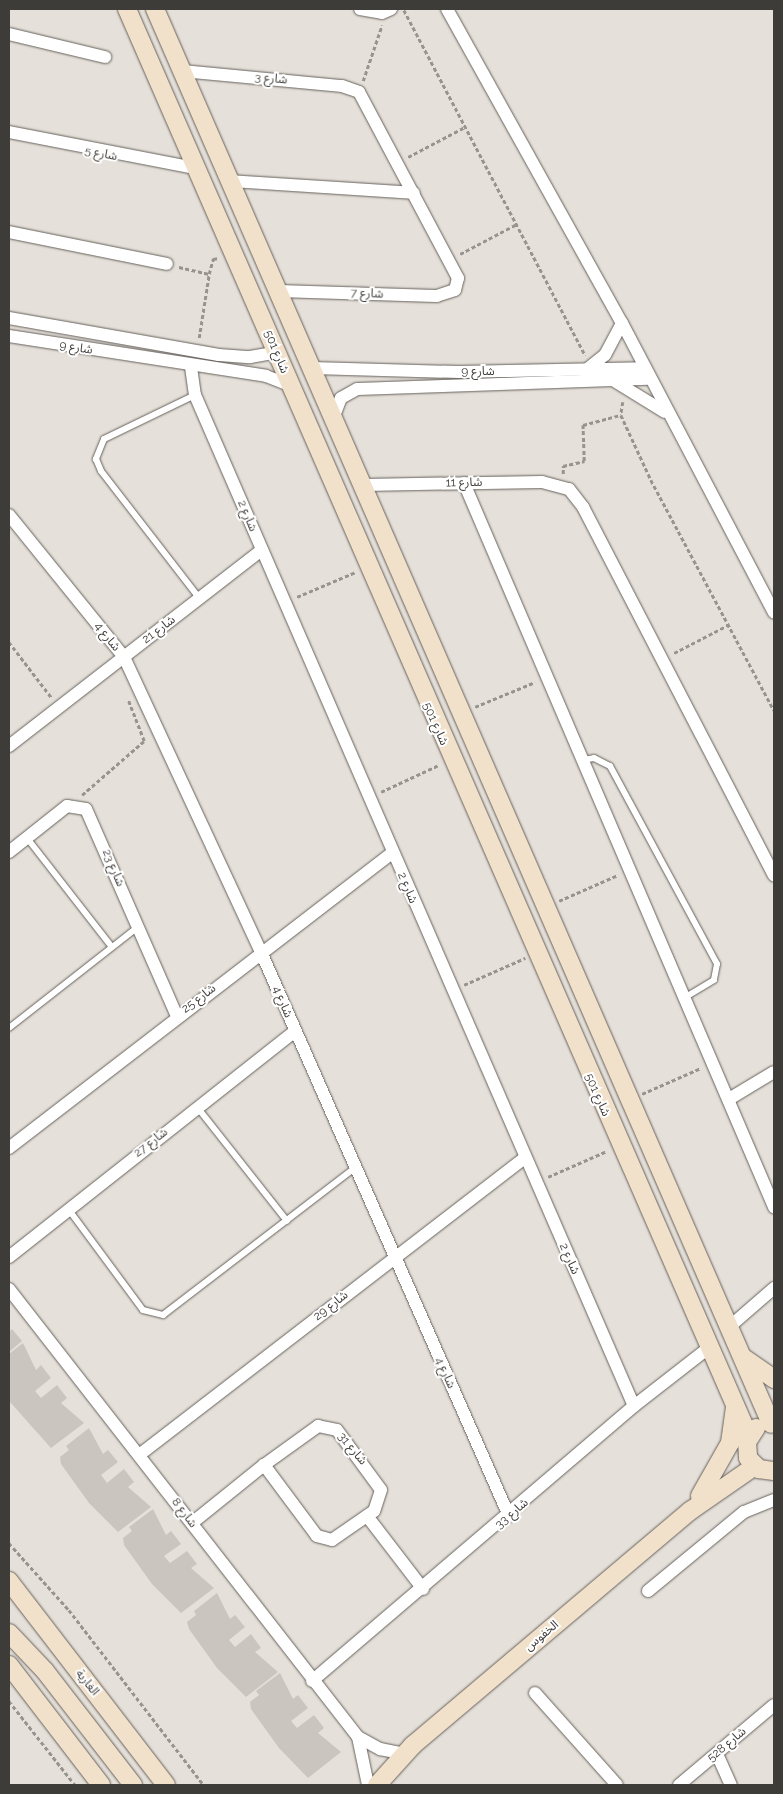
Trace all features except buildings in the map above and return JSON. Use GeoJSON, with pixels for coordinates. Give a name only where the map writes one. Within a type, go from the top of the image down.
{"type":"FeatureCollection","features":[{"type":"Feature","properties":{"kind":"street","name":"شارع 501"},"geometry":{"type":"LineString","coordinates":[[127,9],[619,1146],[736,1403],[747,1442],[768,1471]]}},
{"type":"Feature","properties":{"kind":"street"},"geometry":{"type":"LineString","coordinates":[[360,9],[386,11]]}},
{"type":"Feature","properties":{"kind":"street"},"geometry":{"type":"LineString","coordinates":[[447,9],[622,323],[646,374],[774,612]]}},
{"type":"Feature","properties":{"kind":"street","name":"شارع 501"},"geometry":{"type":"LineString","coordinates":[[159,11],[182,71],[364,485],[728,1328],[772,1424]]}},
{"type":"Feature","properties":{"kind":"street"},"geometry":{"type":"LineString","coordinates":[[9,34],[105,57]]}},
{"type":"Feature","properties":{"kind":"street","name":"شارع 3"},"geometry":{"type":"LineString","coordinates":[[182,71],[342,86],[359,92]]}},
{"type":"Feature","properties":{"kind":"street"},"geometry":{"type":"LineString","coordinates":[[359,92],[450,259]]}},
{"type":"Feature","properties":{"kind":"street","name":"شارع 5"},"geometry":{"type":"LineString","coordinates":[[9,132],[195,168]]}},
{"type":"Feature","properties":{"kind":"street"},"geometry":{"type":"LineString","coordinates":[[230,181],[414,193]]}},
{"type":"Feature","properties":{"kind":"street"},"geometry":{"type":"LineString","coordinates":[[9,232],[167,264]]}},
{"type":"Feature","properties":{"kind":"street","name":"شارع 7"},"geometry":{"type":"LineString","coordinates":[[278,291],[437,296],[455,290],[458,278],[450,259]]}},
{"type":"Feature","properties":{"kind":"street"},"geometry":{"type":"LineString","coordinates":[[11,340],[15,320]]}},
{"type":"Feature","properties":{"kind":"street","name":"شارع 9"},"geometry":{"type":"LineString","coordinates":[[15,320],[197,352],[250,357],[277,352]]}},
{"type":"Feature","properties":{"kind":"street"},"geometry":{"type":"LineString","coordinates":[[587,369],[610,347],[622,323]]}},
{"type":"Feature","properties":{"kind":"street","name":"شارع 9"},"geometry":{"type":"LineString","coordinates":[[11,340],[191,367],[266,376],[290,384]]}},
{"type":"Feature","properties":{"kind":"street","name":"شارع 2"},"geometry":{"type":"LineString","coordinates":[[191,367],[195,395],[451,990],[634,1406]]}},
{"type":"Feature","properties":{"kind":"street","name":"شارع 9"},"geometry":{"type":"LineString","coordinates":[[312,368],[587,369],[646,374]]}},
{"type":"Feature","properties":{"kind":"street","name":"شارع 9"},"geometry":{"type":"LineString","coordinates":[[334,416],[341,398],[357,389],[620,384],[646,374]]}},
{"type":"Feature","properties":{"kind":"street"},"geometry":{"type":"LineString","coordinates":[[620,384],[669,415]]}},
{"type":"Feature","properties":{"kind":"street"},"geometry":{"type":"LineString","coordinates":[[464,482],[544,678],[686,997],[712,1064],[729,1099],[774,1207]]}},
{"type":"Feature","properties":{"kind":"street","name":"شارع 11"},"geometry":{"type":"LineString","coordinates":[[364,485],[464,482],[563,486]]}},
{"type":"Feature","properties":{"kind":"street"},"geometry":{"type":"LineString","coordinates":[[563,486],[579,501],[774,875]]}},
{"type":"Feature","properties":{"kind":"street","name":"شارع 4"},"geometry":{"type":"LineString","coordinates":[[9,515],[124,657],[261,952],[356,1167],[393,1257],[509,1516]]}},
{"type":"Feature","properties":{"kind":"street","name":"شارع 21"},"geometry":{"type":"LineString","coordinates":[[9,746],[262,550]]}},
{"type":"Feature","properties":{"kind":"street"},"geometry":{"type":"LineString","coordinates":[[9,852],[67,806],[81,805]]}},
{"type":"Feature","properties":{"kind":"street","name":"شارع 23"},"geometry":{"type":"LineString","coordinates":[[81,805],[91,816],[177,1016]]}},
{"type":"Feature","properties":{"kind":"street","name":"شارع 25"},"geometry":{"type":"LineString","coordinates":[[9,1148],[177,1016],[392,853]]}},
{"type":"Feature","properties":{"kind":"street","name":"شارع 27"},"geometry":{"type":"LineString","coordinates":[[9,1257],[68,1208],[295,1031]]}},
{"type":"Feature","properties":{"kind":"street"},"geometry":{"type":"LineString","coordinates":[[729,1099],[774,1072]]}},
{"type":"Feature","properties":{"kind":"street","name":"شارع 29"},"geometry":{"type":"LineString","coordinates":[[139,1455],[393,1257],[524,1158]]}},
{"type":"Feature","properties":{"kind":"street"},"geometry":{"type":"LineString","coordinates":[[728,1328],[774,1288]]}},
{"type":"Feature","properties":{"kind":"street","name":"شارع 8"},"geometry":{"type":"LineString","coordinates":[[9,1289],[139,1455],[312,1682],[358,1737],[380,1749],[405,1754]]}},
{"type":"Feature","properties":{"kind":"street","name":"شارع 33"},"geometry":{"type":"LineString","coordinates":[[312,1682],[509,1516],[634,1406],[711,1346]]}},
{"type":"Feature","properties":{"kind":"street"},"geometry":{"type":"LineString","coordinates":[[742,1356],[774,1379]]}},
{"type":"Feature","properties":{"kind":"street"},"geometry":{"type":"LineString","coordinates":[[690,1511],[725,1455],[736,1403]]}},
{"type":"Feature","properties":{"kind":"street"},"geometry":{"type":"LineString","coordinates":[[747,1442],[756,1429],[772,1424]]}},
{"type":"Feature","properties":{"kind":"street","name":"شارع 31"},"geometry":{"type":"LineString","coordinates":[[192,1524],[264,1465],[309,1429],[328,1426],[337,1430],[379,1483],[378,1505],[368,1516],[338,1538],[322,1539],[264,1465]]}},
{"type":"Feature","properties":{"kind":"street","name":"الخفوس"},"geometry":{"type":"LineString","coordinates":[[377,1785],[405,1754],[713,1492],[747,1442]]}},
{"type":"Feature","properties":{"kind":"street","name":"الخفوس"},"geometry":{"type":"LineString","coordinates":[[713,1492],[768,1471]]}},
{"type":"Feature","properties":{"kind":"street"},"geometry":{"type":"LineString","coordinates":[[648,1590],[744,1512],[774,1500]]}},
{"type":"Feature","properties":{"kind":"street"},"geometry":{"type":"LineString","coordinates":[[368,1516],[423,1588]]}},
{"type":"Feature","properties":{"kind":"street","name":"الغارية"},"geometry":{"type":"LineString","coordinates":[[9,1581],[166,1785]]}},
{"type":"Feature","properties":{"kind":"street"},"geometry":{"type":"LineString","coordinates":[[9,1633],[45,1670],[134,1785]]}},
{"type":"Feature","properties":{"kind":"street"},"geometry":{"type":"LineString","coordinates":[[9,1665],[101,1785]]}},
{"type":"Feature","properties":{"kind":"street"},"geometry":{"type":"LineString","coordinates":[[535,1692],[617,1785]]}},
{"type":"Feature","properties":{"kind":"street","name":"شارع 528"},"geometry":{"type":"LineString","coordinates":[[679,1785],[774,1705]]}},
{"type":"Feature","properties":{"kind":"street","name":"شارع 8"},"geometry":{"type":"LineString","coordinates":[[358,1737],[368,1785]]}},
{"type":"Feature","properties":{"kind":"street"},"geometry":{"type":"LineString","coordinates":[[716,1754],[731,1785]]}},
{"type":"Feature","properties":{"kind":"lane"},"geometry":{"type":"LineString","coordinates":[[195,395],[113,433],[96,451],[101,471],[200,599]]}},
{"type":"Feature","properties":{"kind":"lane"},"geometry":{"type":"LineString","coordinates":[[582,760],[594,758],[610,766],[717,964],[714,980],[686,997]]}},
{"type":"Feature","properties":{"kind":"lane"},"geometry":{"type":"LineString","coordinates":[[26,838],[112,947]]}},
{"type":"Feature","properties":{"kind":"lane"},"geometry":{"type":"LineString","coordinates":[[9,1028],[138,926]]}},
{"type":"Feature","properties":{"kind":"lane"},"geometry":{"type":"LineString","coordinates":[[197,1107],[287,1221]]}},
{"type":"Feature","properties":{"kind":"lane"},"geometry":{"type":"LineString","coordinates":[[68,1208],[139,1304],[156,1316],[170,1313],[356,1167]]}},
{"type":"Feature","properties":{"kind":"path"},"geometry":{"type":"LineString","coordinates":[[403,9],[517,224],[587,369]]}},
{"type":"Feature","properties":{"kind":"path"},"geometry":{"type":"LineString","coordinates":[[359,92],[381,33],[386,11]]}},
{"type":"Feature","properties":{"kind":"path"},"geometry":{"type":"LineString","coordinates":[[398,163],[465,126]]}},
{"type":"Feature","properties":{"kind":"path"},"geometry":{"type":"LineString","coordinates":[[450,259],[517,224]]}},
{"type":"Feature","properties":{"kind":"path"},"geometry":{"type":"LineString","coordinates":[[197,352],[213,259],[232,255]]}},
{"type":"Feature","properties":{"kind":"path"},"geometry":{"type":"LineString","coordinates":[[167,264],[209,274]]}},
{"type":"Feature","properties":{"kind":"path"},"geometry":{"type":"LineString","coordinates":[[620,384],[622,415],[651,480],[730,624],[774,710]]}},
{"type":"Feature","properties":{"kind":"path"},"geometry":{"type":"LineString","coordinates":[[563,486],[563,466],[584,461],[583,425],[622,415]]}},
{"type":"Feature","properties":{"kind":"path"},"geometry":{"type":"LineString","coordinates":[[285,603],[367,567]]}},
{"type":"Feature","properties":{"kind":"path"},"geometry":{"type":"LineString","coordinates":[[661,659],[730,624]]}},
{"type":"Feature","properties":{"kind":"path"},"geometry":{"type":"LineString","coordinates":[[9,642],[59,707]]}},
{"type":"Feature","properties":{"kind":"path"},"geometry":{"type":"LineString","coordinates":[[462,712],[544,678]]}},
{"type":"Feature","properties":{"kind":"path"},"geometry":{"type":"LineString","coordinates":[[81,805],[88,785],[144,740],[124,692]]}},
{"type":"Feature","properties":{"kind":"path"},"geometry":{"type":"LineString","coordinates":[[368,798],[451,759]]}},
{"type":"Feature","properties":{"kind":"path"},"geometry":{"type":"LineString","coordinates":[[546,906],[630,870]]}},
{"type":"Feature","properties":{"kind":"path"},"geometry":{"type":"LineString","coordinates":[[451,990],[536,954]]}},
{"type":"Feature","properties":{"kind":"path"},"geometry":{"type":"LineString","coordinates":[[629,1099],[712,1064]]}},
{"type":"Feature","properties":{"kind":"path"},"geometry":{"type":"LineString","coordinates":[[535,1183],[619,1146]]}},
{"type":"Feature","properties":{"kind":"path"},"geometry":{"type":"LineString","coordinates":[[9,1543],[69,1610],[204,1785]]}},
{"type":"Feature","properties":{"kind":"path"},"geometry":{"type":"LineString","coordinates":[[9,1701],[75,1785]]}}]}
